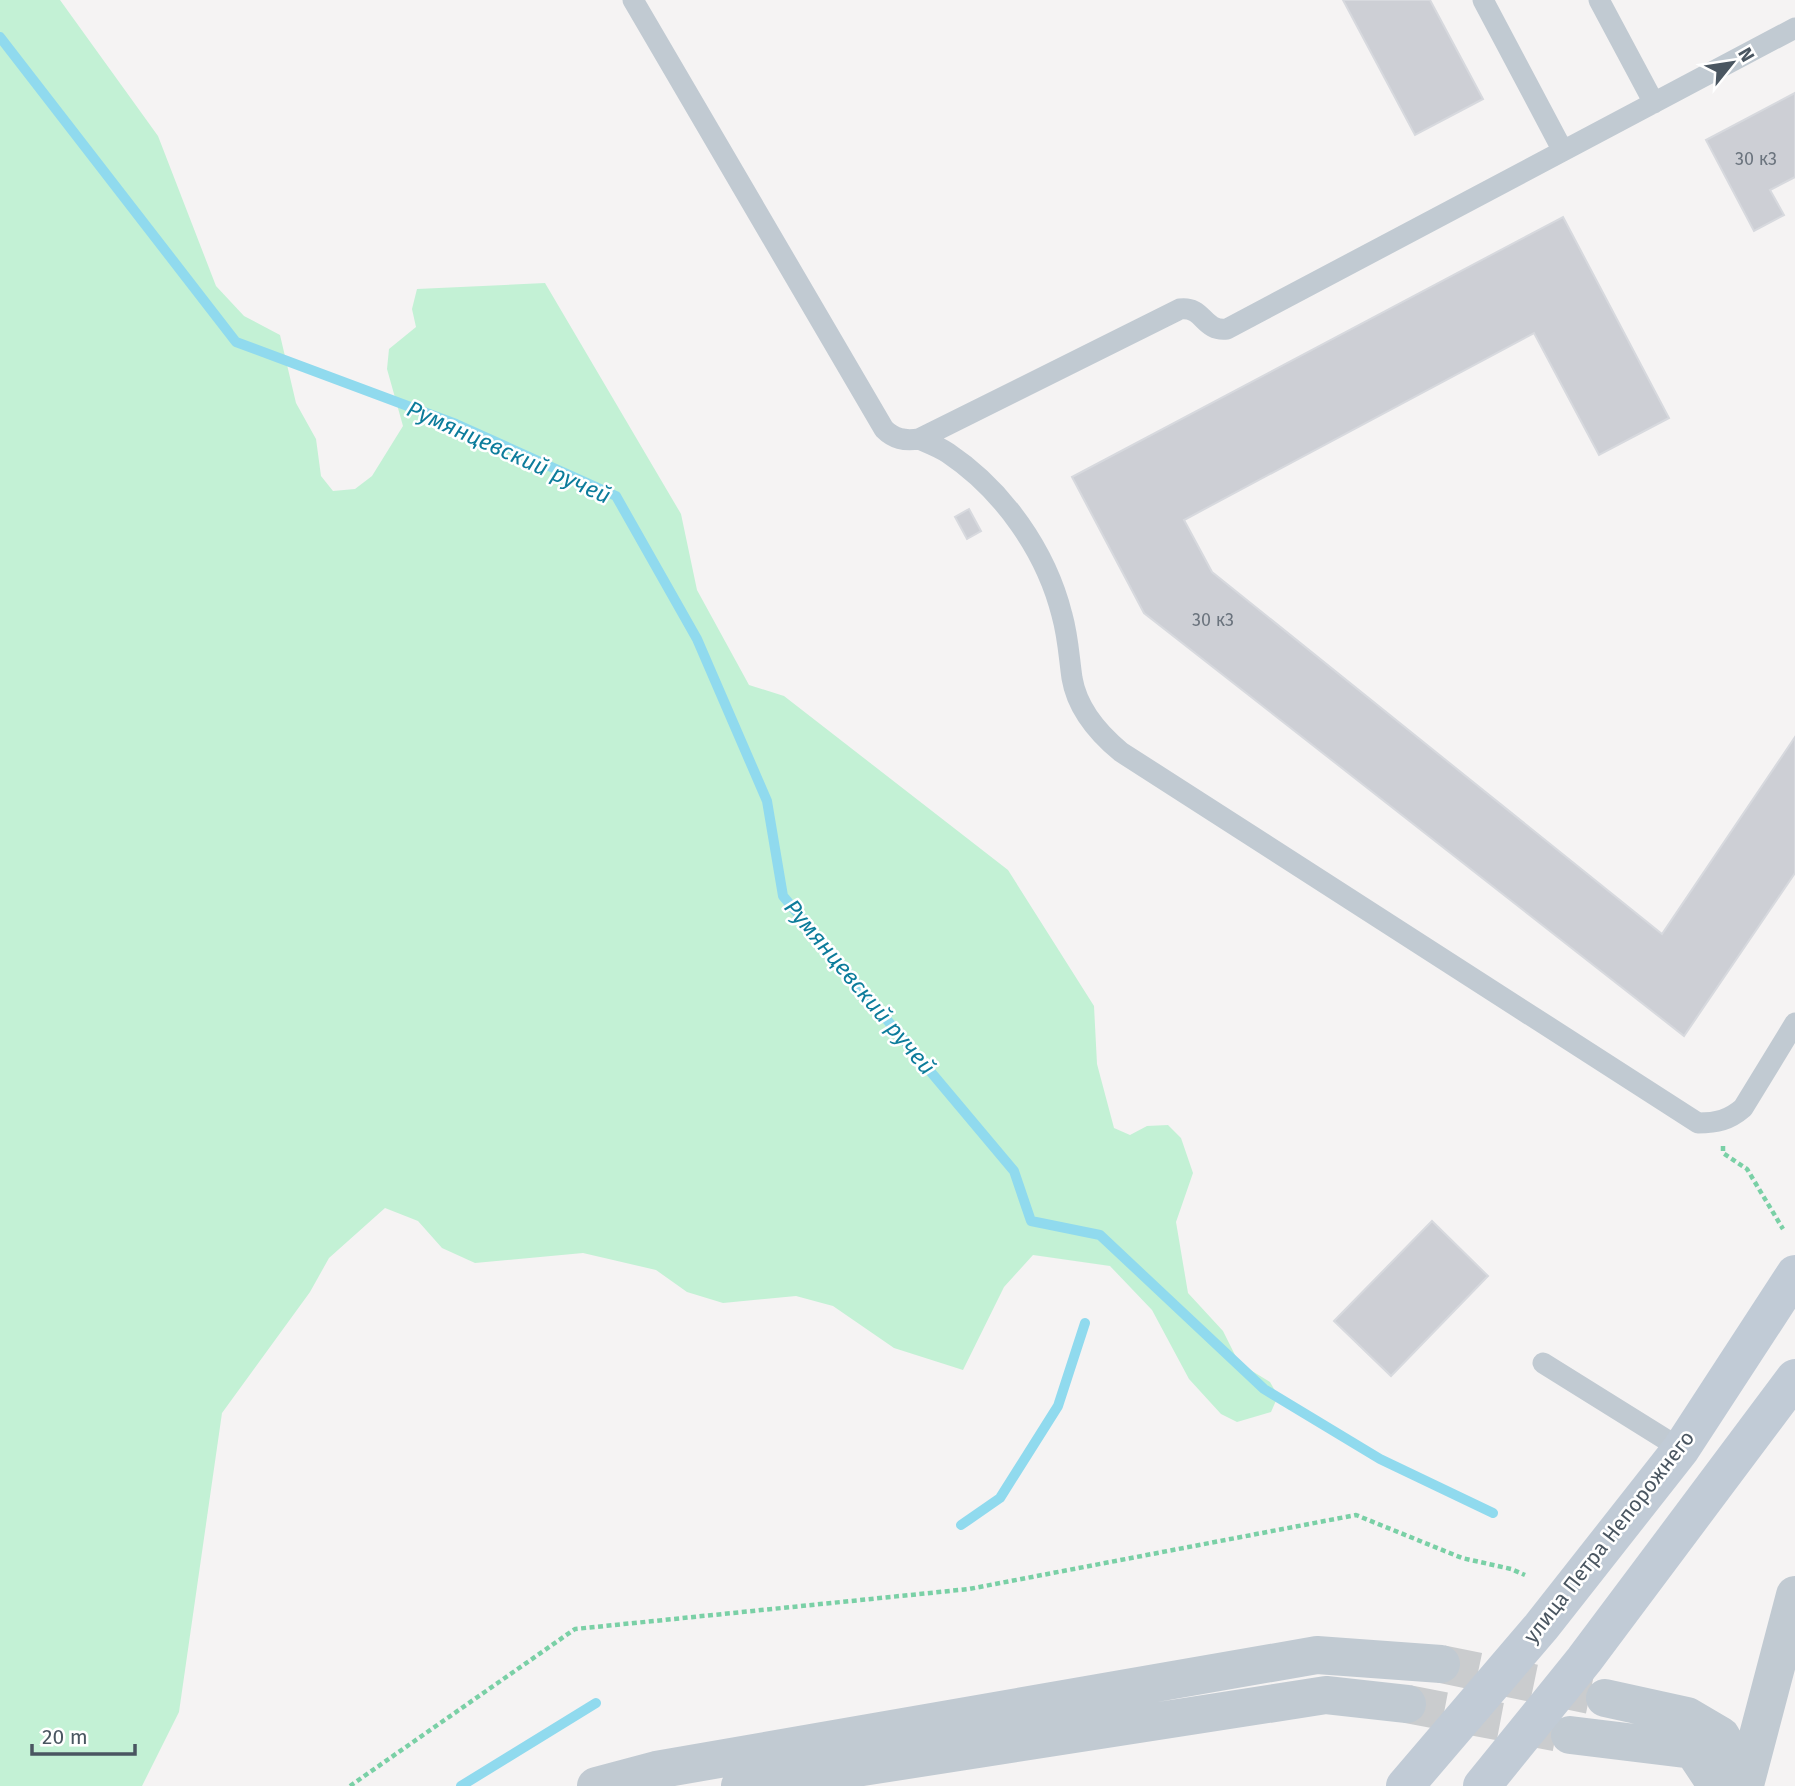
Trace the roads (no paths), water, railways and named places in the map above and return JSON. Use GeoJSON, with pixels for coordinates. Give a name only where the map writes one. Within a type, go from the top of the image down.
{"type":"FeatureCollection","features":[{"type":"Feature","properties":{"kind":"main road","name":"улица Петра Непорожнего"},"geometry":{"type":"LineString","coordinates":[[1405,1786],[1541,1627],[1681,1449],[1795,1274]]}},
{"type":"Feature","properties":{"kind":"main road"},"geometry":{"type":"LineString","coordinates":[[1482,1786],[1584,1660],[1795,1378]]}},
{"type":"Feature","properties":{"kind":"street"},"geometry":{"type":"LineString","coordinates":[[1736,1784],[1795,1595]]}},
{"type":"Feature","properties":{"kind":"street"},"geometry":{"type":"LineString","coordinates":[[596,1786],[656,1770],[1317,1655],[1441,1664]]}},
{"type":"Feature","properties":{"kind":"street"},"geometry":{"type":"LineString","coordinates":[[740,1786],[1326,1695],[1407,1704]]}},
{"type":"Feature","properties":{"kind":"street"},"geometry":{"type":"LineString","coordinates":[[1605,1698],[1687,1716],[1721,1736],[1736,1784]]}},
{"type":"Feature","properties":{"kind":"street"},"geometry":{"type":"LineString","coordinates":[[1570,1735],[1693,1750],[1736,1784]]}},
{"type":"Feature","properties":{"kind":"lane"},"geometry":{"type":"LineString","coordinates":[[633,0],[884,429],[890,435],[909,441],[919,439],[1180,309],[1198,312],[1209,326],[1215,329],[1227,329],[1795,28]]}},
{"type":"Feature","properties":{"kind":"lane"},"geometry":{"type":"LineString","coordinates":[[1483,0],[1563,151]]}},
{"type":"Feature","properties":{"kind":"lane"},"geometry":{"type":"LineString","coordinates":[[1599,0],[1654,103]]}},
{"type":"Feature","properties":{"kind":"lane"},"geometry":{"type":"LineString","coordinates":[[919,439],[945,451],[985,483],[1026,533],[1050,578],[1062,613],[1078,697],[1095,727],[1121,752],[1699,1123],[1723,1121],[1743,1108],[1795,1023]]}},
{"type":"Feature","properties":{"kind":"lane"},"geometry":{"type":"LineString","coordinates":[[1543,1363],[1681,1449]]}},
{"type":"Feature","properties":{"kind":"waterway","name":"Румянцевский ручей"},"geometry":{"type":"LineString","coordinates":[[0,37],[236,342],[456,424],[616,496],[697,639],[767,801],[783,896],[1014,1171],[1031,1221],[1100,1235],[1264,1389],[1380,1459],[1493,1513]]}},
{"type":"Feature","properties":{"kind":"waterway"},"geometry":{"type":"LineString","coordinates":[[961,1525],[1000,1498],[1058,1406],[1085,1323]]}},
{"type":"Feature","properties":{"kind":"waterway"},"geometry":{"type":"LineString","coordinates":[[461,1786],[596,1703]]}},
{"type":"Feature","properties":{"kind":"tunnel"},"geometry":{"type":"LineString","coordinates":[[1441,1664],[1605,1698]]}},
{"type":"Feature","properties":{"kind":"tunnel"},"geometry":{"type":"LineString","coordinates":[[1407,1704],[1560,1733]]}}]}
